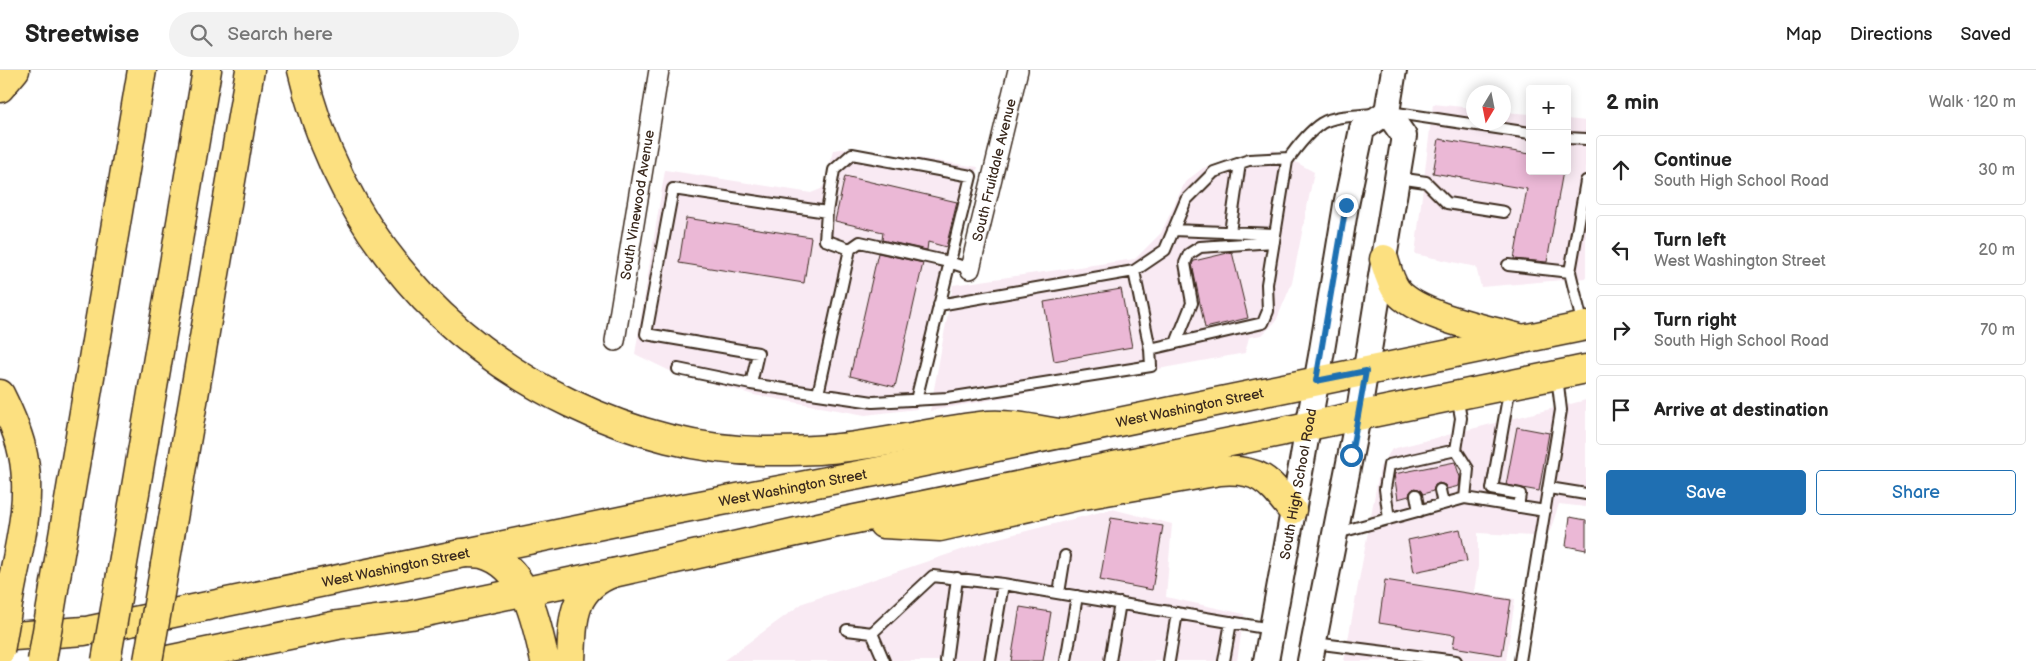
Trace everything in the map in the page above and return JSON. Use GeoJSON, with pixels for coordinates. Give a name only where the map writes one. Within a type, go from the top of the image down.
{"type":"FeatureCollection","features":[{"type":"Feature","properties":{"kind":"main road"},"geometry":{"type":"LineString","coordinates":[[0,88],[15,70]]}},
{"type":"Feature","properties":{"kind":"main road"},"geometry":{"type":"LineString","coordinates":[[42,661],[142,70]]}},
{"type":"Feature","properties":{"kind":"main road"},"geometry":{"type":"LineString","coordinates":[[106,661],[207,70]]}},
{"type":"Feature","properties":{"kind":"main road"},"geometry":{"type":"LineString","coordinates":[[148,661],[250,70]]}},
{"type":"Feature","properties":{"kind":"main road"},"geometry":{"type":"LineString","coordinates":[[302,70],[319,129],[346,189],[372,231],[408,281],[437,310],[492,356],[545,390],[599,417],[653,435],[686,443],[724,449],[764,452],[838,448],[992,425],[1065,434]]}},
{"type":"Feature","properties":{"kind":"main road"},"geometry":{"type":"LineString","coordinates":[[1384,258],[1396,290],[1411,303],[1456,320],[1522,339]]}},
{"type":"Feature","properties":{"kind":"main road","name":"West Washington Street"},"geometry":{"type":"LineString","coordinates":[[0,650],[462,553],[1065,434],[1584,326]]}},
{"type":"Feature","properties":{"kind":"main road"},"geometry":{"type":"LineString","coordinates":[[163,661],[338,625],[411,615],[614,573],[841,522],[1586,369]]}},
{"type":"Feature","properties":{"kind":"main road"},"geometry":{"type":"LineString","coordinates":[[0,394],[18,436],[24,457],[26,477],[23,517],[0,650]]}},
{"type":"Feature","properties":{"kind":"main road"},"geometry":{"type":"LineString","coordinates":[[841,522],[940,527],[1078,496],[1203,474],[1237,470],[1252,472],[1269,483],[1292,510]]}},
{"type":"Feature","properties":{"kind":"main road"},"geometry":{"type":"LineString","coordinates":[[462,553],[481,554],[500,563],[516,577],[524,591],[536,626],[544,661]]}},
{"type":"Feature","properties":{"kind":"main road"},"geometry":{"type":"LineString","coordinates":[[571,661],[573,618],[579,600],[596,581],[614,573]]}},
{"type":"Feature","properties":{"kind":"main road"},"geometry":{"type":"LineString","coordinates":[[0,637],[84,631]]}},
{"type":"Feature","properties":{"kind":"street","name":"South Vinewood Avenue"},"geometry":{"type":"LineString","coordinates":[[614,341],[659,70]]}},
{"type":"Feature","properties":{"kind":"street","name":"South Fruitdale Avenue"},"geometry":{"type":"LineString","coordinates":[[970,269],[1018,70]]}},
{"type":"Feature","properties":{"kind":"street"},"geometry":{"type":"LineString","coordinates":[[1312,652],[1358,417],[1404,136],[1387,112],[1394,70]]}},
{"type":"Feature","properties":{"kind":"street","name":"South High School Road"},"geometry":{"type":"LineString","coordinates":[[1266,661],[1346,205],[1362,130],[1387,112]]}},
{"type":"Feature","properties":{"kind":"lane"},"geometry":{"type":"LineString","coordinates":[[1150,349],[1263,323],[1268,311],[1267,284],[1287,161],[1298,145],[1322,123],[1334,119],[1387,112],[1526,132]]}},
{"type":"Feature","properties":{"kind":"lane"},"geometry":{"type":"LineString","coordinates":[[1571,138],[1586,139]]}},
{"type":"Feature","properties":{"kind":"lane"},"geometry":{"type":"LineString","coordinates":[[850,249],[825,240],[827,212],[834,170],[852,154],[971,176],[916,400]]}},
{"type":"Feature","properties":{"kind":"lane"},"geometry":{"type":"LineString","coordinates":[[939,305],[1134,271],[1165,250],[1186,200],[1214,172],[1249,160],[1289,158]]}},
{"type":"Feature","properties":{"kind":"lane"},"geometry":{"type":"LineString","coordinates":[[1230,232],[1240,163]]}},
{"type":"Feature","properties":{"kind":"lane"},"geometry":{"type":"LineString","coordinates":[[1398,178],[1426,182],[1447,203],[1504,212]]}},
{"type":"Feature","properties":{"kind":"lane"},"geometry":{"type":"LineString","coordinates":[[1584,326],[1570,272],[1586,181]]}},
{"type":"Feature","properties":{"kind":"lane"},"geometry":{"type":"LineString","coordinates":[[751,384],[758,353],[646,334],[673,189],[827,212]]}},
{"type":"Feature","properties":{"kind":"lane"},"geometry":{"type":"LineString","coordinates":[[1173,230],[1230,232],[1274,238]]}},
{"type":"Feature","properties":{"kind":"lane"},"geometry":{"type":"LineString","coordinates":[[1176,343],[1192,303],[1186,264],[1190,254],[1200,247],[1274,238]]}},
{"type":"Feature","properties":{"kind":"lane"},"geometry":{"type":"LineString","coordinates":[[818,394],[850,249],[860,242],[949,262],[970,269]]}},
{"type":"Feature","properties":{"kind":"lane"},"geometry":{"type":"LineString","coordinates":[[1508,266],[1570,272]]}},
{"type":"Feature","properties":{"kind":"lane"},"geometry":{"type":"LineString","coordinates":[[678,369],[751,384],[874,402],[948,398],[1151,366],[1150,349],[1134,271]]}},
{"type":"Feature","properties":{"kind":"lane"},"geometry":{"type":"LineString","coordinates":[[1520,661],[1561,410],[1557,375]]}},
{"type":"Feature","properties":{"kind":"lane"},"geometry":{"type":"LineString","coordinates":[[1510,385],[1492,490],[1520,494],[1518,507]]}},
{"type":"Feature","properties":{"kind":"lane"},"geometry":{"type":"LineString","coordinates":[[1457,396],[1461,418],[1456,450],[1468,469],[1465,498]]}},
{"type":"Feature","properties":{"kind":"lane"},"geometry":{"type":"LineString","coordinates":[[1390,519],[1385,488],[1389,465],[1411,465],[1434,454],[1456,450]]}},
{"type":"Feature","properties":{"kind":"lane"},"geometry":{"type":"LineString","coordinates":[[1434,454],[1437,466]]}},
{"type":"Feature","properties":{"kind":"lane"},"geometry":{"type":"LineString","coordinates":[[1549,488],[1586,494]]}},
{"type":"Feature","properties":{"kind":"lane"},"geometry":{"type":"LineString","coordinates":[[1440,490],[1443,504]]}},
{"type":"Feature","properties":{"kind":"lane"},"geometry":{"type":"LineString","coordinates":[[1416,495],[1419,511]]}},
{"type":"Feature","properties":{"kind":"lane"},"geometry":{"type":"LineString","coordinates":[[1336,534],[1465,498],[1545,511]]}},
{"type":"Feature","properties":{"kind":"lane"},"geometry":{"type":"LineString","coordinates":[[1059,593],[1065,556]]}},
{"type":"Feature","properties":{"kind":"lane"},"geometry":{"type":"LineString","coordinates":[[848,630],[872,633],[934,576],[1003,584],[1271,629]]}},
{"type":"Feature","properties":{"kind":"lane"},"geometry":{"type":"LineString","coordinates":[[946,661],[957,578]]}},
{"type":"Feature","properties":{"kind":"lane"},"geometry":{"type":"LineString","coordinates":[[990,661],[1003,584]]}},
{"type":"Feature","properties":{"kind":"lane"},"geometry":{"type":"LineString","coordinates":[[1066,661],[1077,596]]}},
{"type":"Feature","properties":{"kind":"lane"},"geometry":{"type":"LineString","coordinates":[[1110,661],[1120,603]]}},
{"type":"Feature","properties":{"kind":"lane"},"geometry":{"type":"LineString","coordinates":[[1169,661],[1177,613]]}},
{"type":"Feature","properties":{"kind":"lane"},"geometry":{"type":"LineString","coordinates":[[1224,661],[1231,622]]}},
{"type":"Feature","properties":{"kind":"lane"},"geometry":{"type":"LineString","coordinates":[[872,633],[884,661]]}},
{"type":"Feature","properties":{"kind":"lane"},"geometry":{"type":"LineString","coordinates":[[1312,652],[1456,661]]}},
{"type":"Feature","properties":{"kind":"shaded area"},"geometry":{"type":"Polygon","coordinates":[[[1433,104],[1466,107],[1466,130],[1511,130],[1511,113],[1526,114],[1526,175],[1571,175],[1571,119],[1586,121],[1586,278],[1481,287],[1476,267],[1415,254],[1433,104]]]}},
{"type":"Feature","properties":{"kind":"shaded area"},"geometry":{"type":"Polygon","coordinates":[[[849,148],[978,167],[917,409],[865,415],[754,395],[672,372],[635,354],[665,170],[811,193],[821,189],[826,182],[833,150],[849,148]]]}},
{"type":"Feature","properties":{"kind":"shaded area"},"geometry":{"type":"Polygon","coordinates":[[[1274,150],[1314,172],[1292,283],[1276,321],[1262,335],[1249,337],[1245,353],[930,411],[953,285],[1135,259],[1161,233],[1185,182],[1203,168],[1274,150]]]}},
{"type":"Feature","properties":{"kind":"shaded area"},"geometry":{"type":"Polygon","coordinates":[[[1586,400],[1586,507],[1559,504],[1550,531],[1535,530],[1534,536],[1478,533],[1478,566],[1474,592],[1515,599],[1506,661],[1344,661],[1380,467],[1392,449],[1586,400]]]}},
{"type":"Feature","properties":{"kind":"shaded area"},"geometry":{"type":"Polygon","coordinates":[[[1112,509],[1172,524],[1166,597],[1244,614],[1237,661],[723,661],[803,603],[991,540],[1112,509]]]}},
{"type":"Feature","properties":{"kind":"building"},"geometry":{"type":"Polygon","coordinates":[[[1439,139],[1526,153],[1526,175],[1562,175],[1547,262],[1514,259],[1527,189],[1433,173],[1439,139]]]}},
{"type":"Feature","properties":{"kind":"building"},"geometry":{"type":"Polygon","coordinates":[[[845,176],[957,202],[946,247],[928,242],[927,250],[882,240],[883,232],[835,221],[845,176]]]}},
{"type":"Feature","properties":{"kind":"building"},"geometry":{"type":"Polygon","coordinates":[[[686,218],[811,237],[804,283],[679,263],[686,218]]]}},
{"type":"Feature","properties":{"kind":"building"},"geometry":{"type":"Polygon","coordinates":[[[1232,252],[1248,318],[1205,328],[1192,264],[1194,261],[1232,252]]]}},
{"type":"Feature","properties":{"kind":"building"},"geometry":{"type":"Polygon","coordinates":[[[878,253],[923,263],[895,387],[850,376],[878,253]]]}},
{"type":"Feature","properties":{"kind":"building"},"geometry":{"type":"Polygon","coordinates":[[[1121,289],[1132,347],[1054,361],[1044,302],[1121,289]]]}},
{"type":"Feature","properties":{"kind":"building"},"geometry":{"type":"Polygon","coordinates":[[[1517,427],[1549,433],[1539,491],[1506,485],[1517,427]]]}},
{"type":"Feature","properties":{"kind":"building"},"geometry":{"type":"Polygon","coordinates":[[[1455,462],[1460,477],[1459,486],[1447,489],[1445,485],[1439,483],[1435,485],[1433,491],[1423,494],[1419,489],[1414,488],[1409,496],[1398,499],[1394,474],[1455,462]]]}},
{"type":"Feature","properties":{"kind":"building"},"geometry":{"type":"Polygon","coordinates":[[[1570,517],[1586,520],[1586,550],[1566,546],[1570,517]]]}},
{"type":"Feature","properties":{"kind":"building"},"geometry":{"type":"Polygon","coordinates":[[[1111,518],[1163,526],[1152,590],[1100,580],[1111,518]]]}},
{"type":"Feature","properties":{"kind":"building"},"geometry":{"type":"Polygon","coordinates":[[[1460,529],[1467,561],[1414,572],[1408,540],[1460,529]]]}},
{"type":"Feature","properties":{"kind":"building"},"geometry":{"type":"Polygon","coordinates":[[[1385,580],[1511,600],[1502,655],[1453,647],[1455,635],[1379,623],[1385,580]]]}},
{"type":"Feature","properties":{"kind":"building"},"geometry":{"type":"Polygon","coordinates":[[[1020,607],[1051,612],[1043,661],[1011,661],[1020,607]]]}},
{"type":"Feature","properties":{"kind":"route"},"geometry":{"type":"LineString","coordinates":[[1346,205],[1316,381],[1366,371],[1351,455]]}}]}
